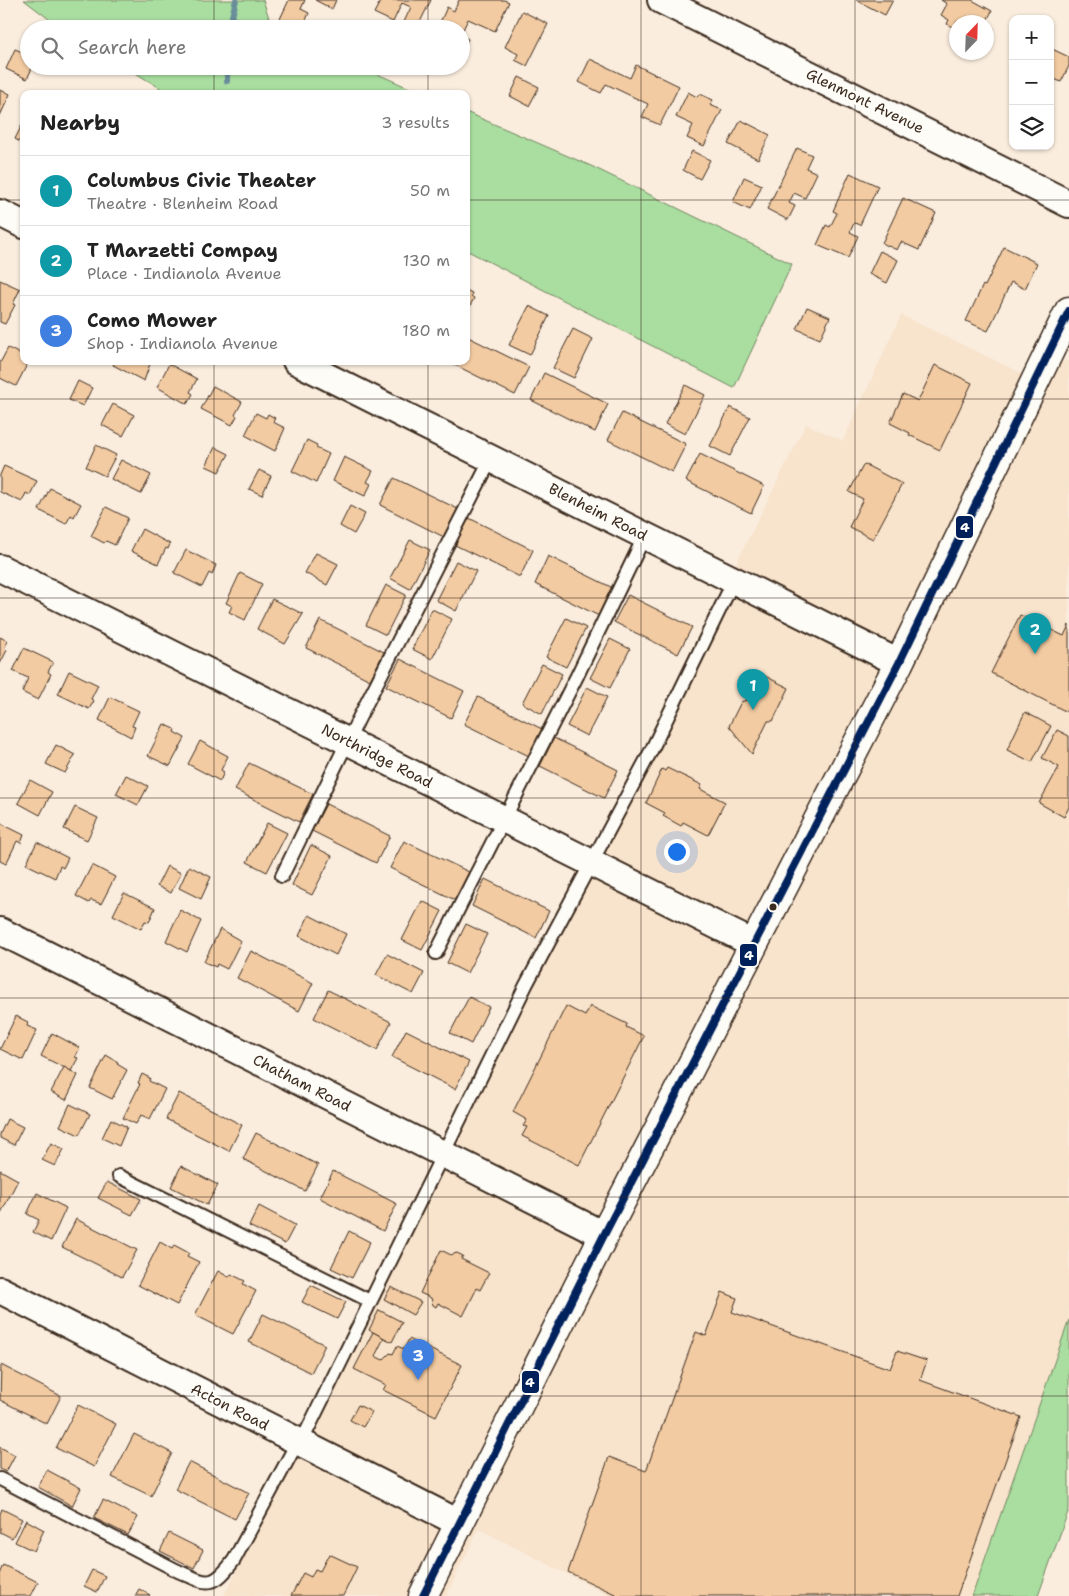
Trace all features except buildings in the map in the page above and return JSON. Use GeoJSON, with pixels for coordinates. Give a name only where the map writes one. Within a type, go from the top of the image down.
{"type":"FeatureCollection","features":[{"type":"Feature","properties":{"kind":"main road"},"geometry":{"type":"LineString","coordinates":[[423,1596],[604,1235],[899,663],[1069,311]]}},
{"type":"Feature","properties":{"kind":"street","name":"Glenmont Avenue"},"geometry":{"type":"LineString","coordinates":[[661,0],[1069,204]]}},
{"type":"Feature","properties":{"kind":"street"},"geometry":{"type":"LineString","coordinates":[[0,213],[20,223]]}},
{"type":"Feature","properties":{"kind":"street","name":"Blenheim Road"},"geometry":{"type":"LineString","coordinates":[[304,365],[899,663]]}},
{"type":"Feature","properties":{"kind":"street","name":"Northridge Road"},"geometry":{"type":"LineString","coordinates":[[0,568],[754,944]]}},
{"type":"Feature","properties":{"kind":"street","name":"Chatham Road"},"geometry":{"type":"LineString","coordinates":[[0,931],[604,1235]]}},
{"type":"Feature","properties":{"kind":"street","name":"Acton Road"},"geometry":{"type":"LineString","coordinates":[[0,1290],[459,1523]]}},
{"type":"Feature","properties":{"kind":"lane"},"geometry":{"type":"LineString","coordinates":[[282,876],[491,458]]}},
{"type":"Feature","properties":{"kind":"lane"},"geometry":{"type":"LineString","coordinates":[[436,953],[645,535]]}},
{"type":"Feature","properties":{"kind":"lane"},"geometry":{"type":"LineString","coordinates":[[0,1479],[200,1581],[214,1581],[222,1576],[234,1560],[299,1442],[526,985],[651,751],[734,580]]}},
{"type":"Feature","properties":{"kind":"lane"},"geometry":{"type":"LineString","coordinates":[[119,1176],[370,1302]]}},
{"type":"Feature","properties":{"kind":"shaded area"},"geometry":{"type":"Polygon","coordinates":[[[901,315],[1031,378],[1069,359],[1069,1320],[972,1596],[610,1596],[479,1529],[446,1596],[224,1596],[303,1442],[440,1154],[806,424],[843,441],[901,315]]]}},
{"type":"Feature","properties":{"kind":"green space"},"geometry":{"type":"Polygon","coordinates":[[[24,0],[263,0],[270,20],[50,20],[24,0]]]}},
{"type":"Feature","properties":{"kind":"green space"},"geometry":{"type":"Polygon","coordinates":[[[139,75],[380,75],[414,90],[163,90],[139,75]]]}},
{"type":"Feature","properties":{"kind":"green space"},"geometry":{"type":"Polygon","coordinates":[[[470,114],[591,166],[792,264],[734,388],[470,252],[470,114]]]}},
{"type":"Feature","properties":{"kind":"green space"},"geometry":{"type":"Polygon","coordinates":[[[1069,1320],[1069,1509],[1038,1596],[972,1596],[1069,1320]]]}},
{"type":"Feature","properties":{"kind":"waterway"},"geometry":{"type":"LineString","coordinates":[[231,20],[236,0]]}},
{"type":"Feature","properties":{"kind":"waterway"},"geometry":{"type":"LineString","coordinates":[[227,75],[227,81]]}},
{"type":"Feature","properties":{"kind":"transit line","name":"4"},"geometry":{"type":"LineString","coordinates":[[423,1596],[604,1235],[899,663],[1069,311]]}},
{"type":"Feature","properties":{"kind":"place","name":"T Marzetti Compay"},"geometry":{"type":"Point","coordinates":[1035,654]}},
{"type":"Feature","properties":{"kind":"place","name":"Columbus Civic Theater"},"geometry":{"type":"Point","coordinates":[753,710]}},
{"type":"Feature","properties":{"kind":"place","name":"Como Mower"},"geometry":{"type":"Point","coordinates":[418,1380]}}]}
